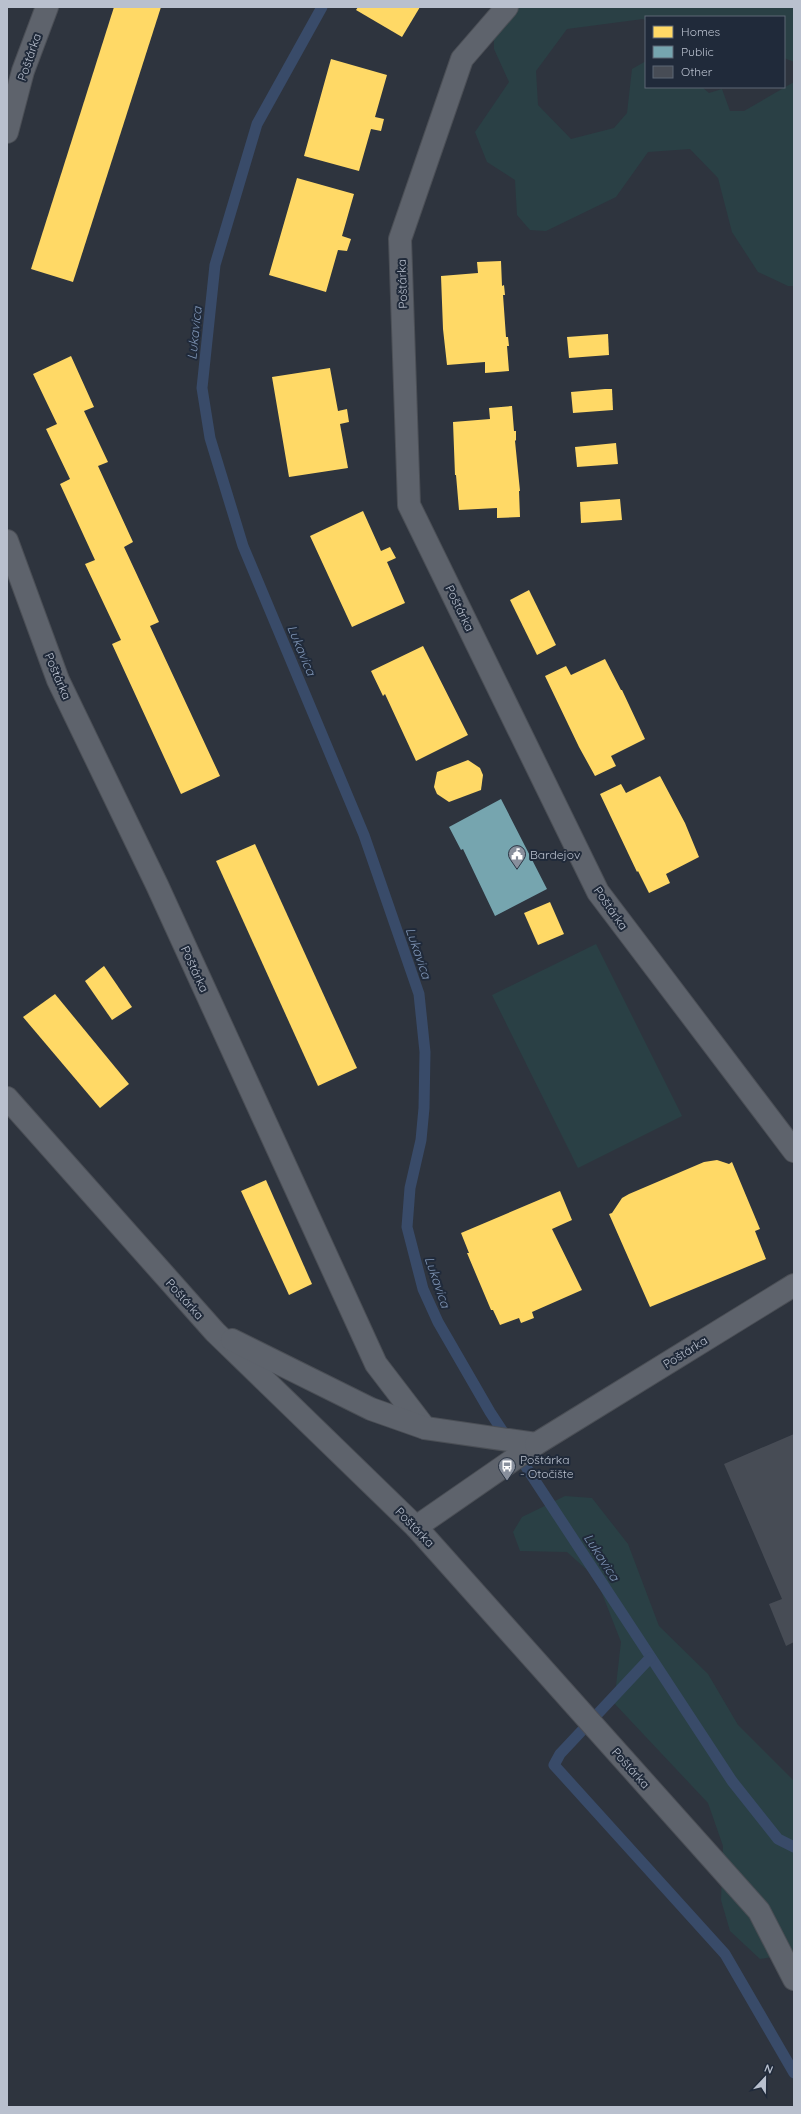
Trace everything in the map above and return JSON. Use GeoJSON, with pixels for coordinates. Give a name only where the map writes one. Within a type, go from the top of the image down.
{"type":"FeatureCollection","features":[{"type":"Feature","properties":{"kind":"street","name":"Poštárka"},"geometry":{"type":"LineString","coordinates":[[7,132],[23,72],[47,7]]}},
{"type":"Feature","properties":{"kind":"street","name":"Poštárka"},"geometry":{"type":"LineString","coordinates":[[507,7],[462,59],[400,239],[409,505],[598,892],[794,1151]]}},
{"type":"Feature","properties":{"kind":"street","name":"Poštárka"},"geometry":{"type":"LineString","coordinates":[[7,541],[58,680],[157,885],[376,1364],[425,1428]]}},
{"type":"Feature","properties":{"kind":"street","name":"Poštárka"},"geometry":{"type":"LineString","coordinates":[[7,1098],[216,1332],[416,1527],[759,1911],[794,1979]]}},
{"type":"Feature","properties":{"kind":"street","name":"Poštárka"},"geometry":{"type":"LineString","coordinates":[[416,1527],[536,1444],[794,1285]]}},
{"type":"Feature","properties":{"kind":"street"},"geometry":{"type":"LineString","coordinates":[[216,1332],[371,1409],[425,1428],[536,1444]]}},
{"type":"Feature","properties":{"kind":"green space"},"geometry":{"type":"Polygon","coordinates":[[[506,7],[794,7],[794,62],[785,58],[785,16],[645,16],[645,20],[643,19],[567,29],[536,71],[538,105],[571,139],[614,128],[627,113],[632,69],[645,62],[645,88],[703,88],[709,93],[722,89],[730,111],[744,111],[794,82],[794,286],[788,286],[758,272],[732,232],[718,178],[690,149],[648,152],[616,197],[546,231],[530,230],[517,215],[515,180],[487,162],[475,132],[509,82],[494,49],[494,22],[506,7]]]}},
{"type":"Feature","properties":{"kind":"green space"},"geometry":{"type":"Polygon","coordinates":[[[596,944],[682,1116],[578,1168],[492,995],[596,944]]]}},
{"type":"Feature","properties":{"kind":"green space"},"geometry":{"type":"Polygon","coordinates":[[[565,1496],[592,1498],[628,1544],[659,1626],[708,1674],[738,1725],[794,1781],[794,1953],[760,1959],[730,1931],[721,1900],[723,1846],[708,1803],[614,1703],[621,1642],[596,1578],[567,1552],[520,1551],[513,1532],[522,1517],[565,1496]]]}},
{"type":"Feature","properties":{"kind":"building: Homes"},"geometry":{"type":"Polygon","coordinates":[[[114,7],[161,7],[73,282],[31,269],[114,7]]]}},
{"type":"Feature","properties":{"kind":"building: Homes"},"geometry":{"type":"Polygon","coordinates":[[[358,7],[420,7],[402,37],[356,10],[358,7]]]}},
{"type":"Feature","properties":{"kind":"building: Homes"},"geometry":{"type":"Polygon","coordinates":[[[331,59],[387,75],[375,117],[384,119],[381,131],[371,129],[359,171],[304,156],[331,59]]]}},
{"type":"Feature","properties":{"kind":"building: Homes"},"geometry":{"type":"Polygon","coordinates":[[[297,178],[354,194],[342,236],[351,239],[347,251],[338,250],[326,292],[269,275],[297,178]]]}},
{"type":"Feature","properties":{"kind":"building: Homes"},"geometry":{"type":"Polygon","coordinates":[[[501,261],[502,286],[504,285],[505,295],[503,295],[506,337],[508,337],[509,346],[507,346],[509,371],[485,373],[485,362],[447,365],[443,329],[441,276],[478,273],[477,262],[501,261]]]}},
{"type":"Feature","properties":{"kind":"building: Homes"},"geometry":{"type":"Polygon","coordinates":[[[608,334],[609,355],[569,358],[567,337],[608,334]]]}},
{"type":"Feature","properties":{"kind":"building: Homes"},"geometry":{"type":"Polygon","coordinates":[[[71,356],[94,407],[84,411],[108,462],[98,466],[133,542],[124,547],[159,622],[150,626],[220,776],[181,794],[112,644],[121,640],[85,564],[95,560],[60,484],[70,479],[46,429],[57,424],[33,374],[71,356]]]}},
{"type":"Feature","properties":{"kind":"building: Homes"},"geometry":{"type":"Polygon","coordinates":[[[330,368],[338,411],[347,409],[349,422],[340,424],[348,468],[289,477],[272,377],[330,368]]]}},
{"type":"Feature","properties":{"kind":"building: Homes"},"geometry":{"type":"Polygon","coordinates":[[[612,389],[613,410],[573,413],[571,392],[612,389]]]}},
{"type":"Feature","properties":{"kind":"building: Homes"},"geometry":{"type":"Polygon","coordinates":[[[512,406],[514,431],[516,431],[515,441],[520,491],[520,517],[497,518],[497,508],[459,510],[455,475],[453,422],[490,419],[489,408],[512,406]]]}},
{"type":"Feature","properties":{"kind":"building: Homes"},"geometry":{"type":"Polygon","coordinates":[[[616,443],[618,464],[577,467],[575,447],[616,443]]]}},
{"type":"Feature","properties":{"kind":"building: Homes"},"geometry":{"type":"Polygon","coordinates":[[[620,499],[622,520],[581,523],[580,502],[620,499]]]}},
{"type":"Feature","properties":{"kind":"building: Homes"},"geometry":{"type":"Polygon","coordinates":[[[363,511],[381,551],[390,547],[396,558],[387,562],[405,603],[352,627],[310,536],[363,511]]]}},
{"type":"Feature","properties":{"kind":"building: Homes"},"geometry":{"type":"Polygon","coordinates":[[[529,590],[556,645],[537,655],[510,600],[529,590]]]}},
{"type":"Feature","properties":{"kind":"building: Homes"},"geometry":{"type":"Polygon","coordinates":[[[423,646],[468,735],[416,761],[385,694],[383,696],[371,671],[423,646]]]}},
{"type":"Feature","properties":{"kind":"building: Homes"},"geometry":{"type":"Polygon","coordinates":[[[605,659],[622,690],[645,739],[611,756],[616,766],[595,776],[579,747],[545,676],[566,666],[571,675],[605,659]]]}},
{"type":"Feature","properties":{"kind":"building: Homes"},"geometry":{"type":"Polygon","coordinates":[[[468,760],[480,768],[483,775],[481,790],[449,802],[437,794],[434,787],[437,772],[468,760]]]}},
{"type":"Feature","properties":{"kind":"building: Homes"},"geometry":{"type":"Polygon","coordinates":[[[660,776],[685,823],[699,857],[666,874],[670,883],[649,893],[638,871],[637,872],[600,794],[621,784],[626,793],[660,776]]]}},
{"type":"Feature","properties":{"kind":"building: Homes"},"geometry":{"type":"Polygon","coordinates":[[[255,844],[357,1068],[318,1086],[216,861],[255,844]]]}},
{"type":"Feature","properties":{"kind":"building: Homes"},"geometry":{"type":"Polygon","coordinates":[[[550,902],[564,934],[538,945],[524,913],[550,902]]]}},
{"type":"Feature","properties":{"kind":"building: Homes"},"geometry":{"type":"Polygon","coordinates":[[[104,966],[132,1007],[112,1020],[85,981],[104,966]]]}},
{"type":"Feature","properties":{"kind":"building: Homes"},"geometry":{"type":"Polygon","coordinates":[[[55,994],[129,1084],[100,1108],[23,1017],[55,994]]]}},
{"type":"Feature","properties":{"kind":"building: Homes"},"geometry":{"type":"Polygon","coordinates":[[[717,1160],[729,1164],[732,1162],[760,1229],[755,1231],[766,1259],[650,1307],[609,1214],[612,1213],[622,1198],[629,1194],[704,1162],[717,1160]]]}},
{"type":"Feature","properties":{"kind":"building: Homes"},"geometry":{"type":"Polygon","coordinates":[[[266,1180],[312,1284],[289,1295],[241,1191],[266,1180]]]}},
{"type":"Feature","properties":{"kind":"building: Homes"},"geometry":{"type":"Polygon","coordinates":[[[560,1191],[572,1220],[552,1229],[582,1290],[532,1312],[534,1318],[521,1323],[519,1318],[500,1325],[493,1310],[491,1310],[467,1253],[469,1253],[461,1233],[560,1191]]]}},
{"type":"Feature","properties":{"kind":"building: Public"},"geometry":{"type":"Polygon","coordinates":[[[501,799],[547,889],[495,916],[463,849],[461,850],[449,827],[501,799]]]}},
{"type":"Feature","properties":{"kind":"building: Other"},"geometry":{"type":"Polygon","coordinates":[[[794,1434],[794,1642],[786,1646],[769,1604],[782,1599],[724,1464],[794,1434]]]}},
{"type":"Feature","properties":{"kind":"waterway","name":"Lukavica"},"geometry":{"type":"LineString","coordinates":[[322,7],[257,124],[215,265],[202,388],[210,438],[243,546],[364,835],[419,994],[425,1052],[424,1108],[421,1140],[410,1188],[407,1227],[423,1289],[438,1322],[490,1412],[732,1781],[778,1839],[794,1847]]}},
{"type":"Feature","properties":{"kind":"waterway"},"geometry":{"type":"LineString","coordinates":[[650,1658],[560,1754],[554,1765],[725,1954],[794,2073]]}},
{"type":"Feature","properties":{"kind":"place","name":"Bardejov"},"geometry":{"type":"Point","coordinates":[517,869]}},
{"type":"Feature","properties":{"kind":"place","name":"Poštárka - Otočište"},"geometry":{"type":"Point","coordinates":[507,1481]}}]}
